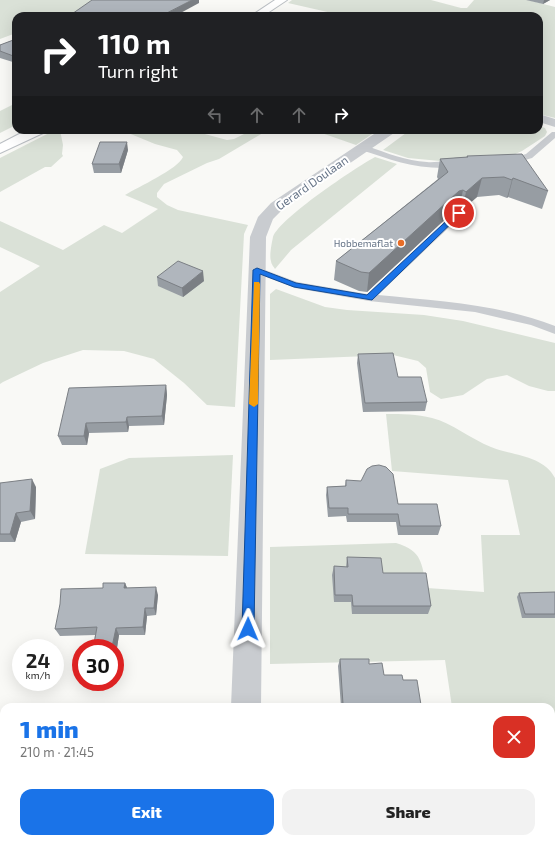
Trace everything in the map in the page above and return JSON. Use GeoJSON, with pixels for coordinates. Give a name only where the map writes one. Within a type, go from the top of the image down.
{"type":"FeatureCollection","features":[{"type":"Feature","properties":{"kind":"main road"},"geometry":{"type":"LineString","coordinates":[[262,12],[282,0]]}},
{"type":"Feature","properties":{"kind":"main road"},"geometry":{"type":"LineString","coordinates":[[0,149],[30,134]]}},
{"type":"Feature","properties":{"kind":"street"},"geometry":{"type":"LineString","coordinates":[[543,119],[555,123]]}},
{"type":"Feature","properties":{"kind":"street","name":"Gerard Doulaan"},"geometry":{"type":"LineString","coordinates":[[246,703],[258,237],[266,217],[277,206],[383,134]]}},
{"type":"Feature","properties":{"kind":"lane"},"geometry":{"type":"LineString","coordinates":[[498,163],[529,156],[555,134]]}},
{"type":"Feature","properties":{"kind":"lane"},"geometry":{"type":"LineString","coordinates":[[364,148],[406,162],[426,165],[468,165]]}},
{"type":"Feature","properties":{"kind":"lane"},"geometry":{"type":"LineString","coordinates":[[369,298],[459,213]]}},
{"type":"Feature","properties":{"kind":"lane"},"geometry":{"type":"LineString","coordinates":[[257,270],[294,285],[369,298],[475,308],[534,322],[555,330]]}},
{"type":"Feature","properties":{"kind":"shaded area"},"geometry":{"type":"Polygon","coordinates":[[[0,0],[145,0],[163,8],[178,12],[12,12],[12,34],[0,39],[0,0]]]}},
{"type":"Feature","properties":{"kind":"shaded area"},"geometry":{"type":"Polygon","coordinates":[[[292,0],[431,0],[461,8],[467,8],[474,0],[528,0],[555,7],[555,118],[543,115],[543,12],[327,12],[288,3],[292,0]]]}},
{"type":"Feature","properties":{"kind":"shaded area"},"geometry":{"type":"Polygon","coordinates":[[[12,105],[12,127],[0,133],[0,111],[12,105]]]}},
{"type":"Feature","properties":{"kind":"shaded area"},"geometry":{"type":"Polygon","coordinates":[[[543,127],[547,132],[545,136],[522,151],[511,156],[440,161],[408,158],[383,150],[405,134],[543,134],[543,127]]]}},
{"type":"Feature","properties":{"kind":"shaded area"},"geometry":{"type":"Polygon","coordinates":[[[47,134],[61,134],[63,156],[51,167],[45,167],[0,192],[0,158],[47,134]]]}},
{"type":"Feature","properties":{"kind":"shaded area"},"geometry":{"type":"Polygon","coordinates":[[[131,134],[205,134],[227,140],[234,139],[244,134],[261,134],[219,159],[207,163],[164,184],[157,193],[157,197],[167,205],[178,210],[248,225],[244,234],[235,407],[207,405],[184,383],[154,359],[124,351],[83,350],[43,363],[0,384],[0,292],[40,266],[0,247],[0,221],[63,250],[104,225],[122,233],[158,209],[125,195],[174,167],[183,157],[177,150],[155,144],[131,134]]]}},
{"type":"Feature","properties":{"kind":"shaded area"},"geometry":{"type":"Polygon","coordinates":[[[324,134],[372,134],[356,145],[324,134]]]}},
{"type":"Feature","properties":{"kind":"shaded area"},"geometry":{"type":"Polygon","coordinates":[[[375,157],[397,164],[291,250],[275,269],[270,259],[270,253],[273,237],[279,229],[289,218],[319,194],[375,157]]]}},
{"type":"Feature","properties":{"kind":"shaded area"},"geometry":{"type":"Polygon","coordinates":[[[276,289],[325,307],[347,310],[424,315],[463,321],[555,343],[555,391],[548,391],[529,386],[507,375],[487,379],[463,395],[441,399],[430,392],[426,368],[418,361],[393,355],[270,360],[270,294],[276,289]]]}},
{"type":"Feature","properties":{"kind":"shaded area"},"geometry":{"type":"Polygon","coordinates":[[[386,414],[415,415],[439,420],[491,447],[535,460],[550,470],[555,478],[555,703],[451,703],[445,660],[270,664],[270,547],[396,543],[405,546],[416,554],[422,565],[427,588],[484,592],[481,535],[520,535],[508,480],[392,471],[386,414]]]}},
{"type":"Feature","properties":{"kind":"shaded area"},"geometry":{"type":"Polygon","coordinates":[[[233,455],[228,556],[85,554],[100,469],[129,458],[233,455]]]}},
{"type":"Feature","properties":{"kind":"building"},"geometry":{"type":"Polygon","coordinates":[[[92,0],[192,0],[169,12],[75,12],[92,0]]]}},
{"type":"Feature","properties":{"kind":"building"},"geometry":{"type":"Polygon","coordinates":[[[12,40],[12,56],[0,51],[0,45],[12,40]]]}},
{"type":"Feature","properties":{"kind":"building"},"geometry":{"type":"Polygon","coordinates":[[[100,142],[127,142],[119,164],[92,164],[100,142]]]}},
{"type":"Feature","properties":{"kind":"building"},"geometry":{"type":"Polygon","coordinates":[[[522,154],[548,191],[513,178],[512,180],[504,177],[482,178],[466,192],[463,190],[459,191],[369,273],[361,272],[336,261],[448,172],[440,159],[468,157],[467,156],[522,154]]]}},
{"type":"Feature","properties":{"kind":"building"},"geometry":{"type":"Polygon","coordinates":[[[178,261],[203,271],[182,288],[157,277],[178,261]]]}},
{"type":"Feature","properties":{"kind":"building"},"geometry":{"type":"Polygon","coordinates":[[[393,353],[398,377],[421,377],[427,402],[365,403],[358,354],[393,353]]]}},
{"type":"Feature","properties":{"kind":"building"},"geometry":{"type":"Polygon","coordinates":[[[166,385],[162,416],[127,417],[126,422],[86,423],[84,436],[58,436],[69,388],[166,385]]]}},
{"type":"Feature","properties":{"kind":"building"},"geometry":{"type":"Polygon","coordinates":[[[379,465],[386,467],[393,474],[398,504],[437,504],[441,526],[400,526],[398,514],[348,514],[348,508],[329,508],[327,487],[346,486],[346,480],[361,481],[367,469],[372,466],[379,465]]]}},
{"type":"Feature","properties":{"kind":"building"},"geometry":{"type":"Polygon","coordinates":[[[32,479],[30,511],[16,513],[10,534],[0,534],[0,483],[32,479]]]}},
{"type":"Feature","properties":{"kind":"building"},"geometry":{"type":"Polygon","coordinates":[[[347,557],[381,558],[383,573],[426,573],[431,606],[353,606],[352,595],[335,595],[334,566],[348,567],[347,557]]]}},
{"type":"Feature","properties":{"kind":"building"},"geometry":{"type":"Polygon","coordinates":[[[103,583],[125,583],[124,588],[156,587],[154,608],[145,608],[143,627],[116,628],[114,639],[95,639],[97,627],[55,629],[60,604],[61,589],[103,588],[103,583]]]}},
{"type":"Feature","properties":{"kind":"building"},"geometry":{"type":"Polygon","coordinates":[[[555,592],[555,614],[525,614],[519,593],[555,592]]]}},
{"type":"Feature","properties":{"kind":"building"},"geometry":{"type":"Polygon","coordinates":[[[340,659],[369,659],[369,664],[382,663],[384,675],[402,675],[403,680],[417,680],[421,703],[343,703],[340,659]]]}},
{"type":"Feature","properties":{"kind":"slow traffic"},"geometry":{"type":"LineString","coordinates":[[254,404],[257,284]]}},
{"type":"Feature","properties":{"kind":"place","name":"Hobbemaflat"},"geometry":{"type":"Point","coordinates":[401,243]}},
{"type":"Feature","properties":{"kind":"route"},"geometry":{"type":"LineString","coordinates":[[248,629],[257,270],[294,285],[369,298],[459,213]]}}]}
